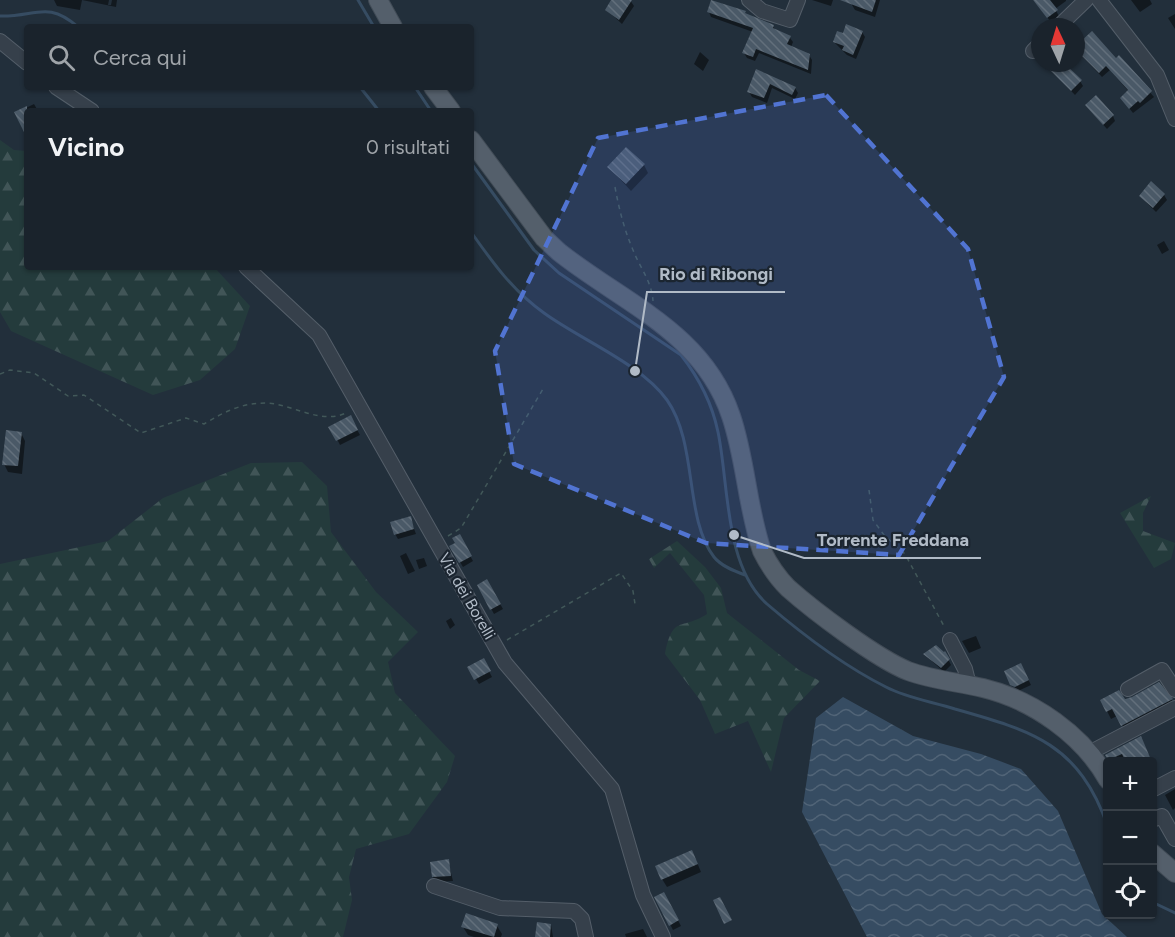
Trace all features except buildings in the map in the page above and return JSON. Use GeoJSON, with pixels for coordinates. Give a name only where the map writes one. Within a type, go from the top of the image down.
{"type":"FeatureCollection","features":[{"type":"Feature","properties":{"kind":"main road"},"geometry":{"type":"LineString","coordinates":[[378,0],[391,24]]}},
{"type":"Feature","properties":{"kind":"main road"},"geometry":{"type":"LineString","coordinates":[[435,90],[449,108]]}},
{"type":"Feature","properties":{"kind":"main road"},"geometry":{"type":"LineString","coordinates":[[474,144],[544,238],[574,264],[651,317],[696,353],[719,389],[734,425],[758,539],[771,568],[779,578],[813,607],[890,662],[928,677],[1006,695],[1028,705],[1064,729],[1089,753],[1103,774]]}},
{"type":"Feature","properties":{"kind":"main road"},"geometry":{"type":"LineString","coordinates":[[1157,857],[1175,873]]}},
{"type":"Feature","properties":{"kind":"street"},"geometry":{"type":"LineString","coordinates":[[749,0],[762,11],[790,20],[798,0]]}},
{"type":"Feature","properties":{"kind":"street"},"geometry":{"type":"LineString","coordinates":[[1067,18],[1086,0]]}},
{"type":"Feature","properties":{"kind":"street"},"geometry":{"type":"LineString","coordinates":[[1098,0],[1157,75],[1175,119]]}},
{"type":"Feature","properties":{"kind":"street"},"geometry":{"type":"LineString","coordinates":[[0,41],[24,61]]}},
{"type":"Feature","properties":{"kind":"street"},"geometry":{"type":"LineString","coordinates":[[60,90],[88,108]]}},
{"type":"Feature","properties":{"kind":"street","name":"Via dei Borelli"},"geometry":{"type":"LineString","coordinates":[[249,270],[319,335],[505,663],[612,789],[643,895],[663,937]]}},
{"type":"Feature","properties":{"kind":"street"},"geometry":{"type":"LineString","coordinates":[[950,640],[965,669],[969,685]]}},
{"type":"Feature","properties":{"kind":"street"},"geometry":{"type":"LineString","coordinates":[[1128,689],[1162,670],[1175,690]]}},
{"type":"Feature","properties":{"kind":"street"},"geometry":{"type":"LineString","coordinates":[[1089,753],[1175,708]]}},
{"type":"Feature","properties":{"kind":"street"},"geometry":{"type":"LineString","coordinates":[[1157,787],[1175,778]]}},
{"type":"Feature","properties":{"kind":"street"},"geometry":{"type":"LineString","coordinates":[[1157,818],[1162,816],[1174,837]]}},
{"type":"Feature","properties":{"kind":"street"},"geometry":{"type":"LineString","coordinates":[[434,886],[500,908],[574,910],[582,919],[586,937]]}},
{"type":"Feature","properties":{"kind":"path"},"geometry":{"type":"LineString","coordinates":[[615,187],[628,238],[652,288],[651,317]]}},
{"type":"Feature","properties":{"kind":"path"},"geometry":{"type":"LineString","coordinates":[[0,374],[10,370],[34,373],[68,396],[84,395],[141,433],[186,418],[204,424],[232,408],[266,403],[296,408],[326,418],[344,415],[360,406]]}},
{"type":"Feature","properties":{"kind":"path"},"geometry":{"type":"LineString","coordinates":[[437,542],[461,528],[543,389]]}},
{"type":"Feature","properties":{"kind":"path"},"geometry":{"type":"LineString","coordinates":[[869,490],[873,520],[884,535],[904,554],[932,601],[950,640]]}},
{"type":"Feature","properties":{"kind":"path"},"geometry":{"type":"LineString","coordinates":[[495,646],[621,573],[633,591],[635,604]]}},
{"type":"Feature","properties":{"kind":"highlighted area"},"geometry":{"type":"Polygon","coordinates":[[[826,95],[968,249],[1004,377],[899,555],[706,543],[514,464],[495,351],[598,138],[826,95]]]}},
{"type":"Feature","properties":{"kind":"green space"},"geometry":{"type":"Polygon","coordinates":[[[0,140],[14,150],[24,151],[24,270],[217,270],[250,306],[235,349],[200,380],[153,395],[11,331],[0,312],[0,140]]]}},
{"type":"Feature","properties":{"kind":"green space"},"geometry":{"type":"Polygon","coordinates":[[[302,462],[327,486],[331,532],[376,592],[418,632],[388,662],[395,693],[455,756],[447,782],[409,834],[356,849],[349,877],[352,900],[343,937],[0,937],[0,564],[108,541],[163,498],[251,463],[302,462]]]}},
{"type":"Feature","properties":{"kind":"green space"},"geometry":{"type":"Polygon","coordinates":[[[1151,496],[1143,513],[1143,531],[1175,543],[1171,559],[1154,568],[1120,513],[1151,496]]]}},
{"type":"Feature","properties":{"kind":"green space"},"geometry":{"type":"Polygon","coordinates":[[[677,541],[705,567],[721,588],[727,613],[799,670],[820,681],[784,718],[771,772],[748,721],[715,734],[700,700],[665,654],[671,633],[675,628],[707,614],[704,595],[670,553],[654,568],[649,559],[677,541]]]}},
{"type":"Feature","properties":{"kind":"water"},"geometry":{"type":"Polygon","coordinates":[[[843,697],[913,736],[981,754],[1021,769],[1058,811],[1103,919],[1107,919],[1127,937],[867,937],[802,812],[816,718],[843,697]]]}},
{"type":"Feature","properties":{"kind":"waterway"},"geometry":{"type":"LineString","coordinates":[[358,0],[372,24]]}},
{"type":"Feature","properties":{"kind":"waterway"},"geometry":{"type":"LineString","coordinates":[[0,16],[49,12],[58,14],[74,24]]}},
{"type":"Feature","properties":{"kind":"waterway"},"geometry":{"type":"LineString","coordinates":[[362,90],[377,108]]}},
{"type":"Feature","properties":{"kind":"waterway"},"geometry":{"type":"LineString","coordinates":[[417,90],[429,108]]}},
{"type":"Feature","properties":{"kind":"waterway"},"geometry":{"type":"LineString","coordinates":[[474,167],[534,250],[559,273],[681,355],[694,373],[704,391],[718,432],[736,547],[753,588],[767,604],[824,649],[894,691],[1008,725],[1050,745],[1083,777],[1103,815]]}},
{"type":"Feature","properties":{"kind":"waterway"},"geometry":{"type":"LineString","coordinates":[[474,236],[504,276],[533,304],[559,323],[626,363],[642,375],[667,400],[677,418],[683,438],[698,522],[705,541],[720,563],[745,575]]}},
{"type":"Feature","properties":{"kind":"waterway"},"geometry":{"type":"LineString","coordinates":[[1157,904],[1175,913]]}},
{"type":"Feature","properties":{"kind":"place","name":"Rio di Ribongi"},"geometry":{"type":"Point","coordinates":[635,371]}},
{"type":"Feature","properties":{"kind":"place","name":"Torrente Freddana"},"geometry":{"type":"Point","coordinates":[734,535]}}]}
